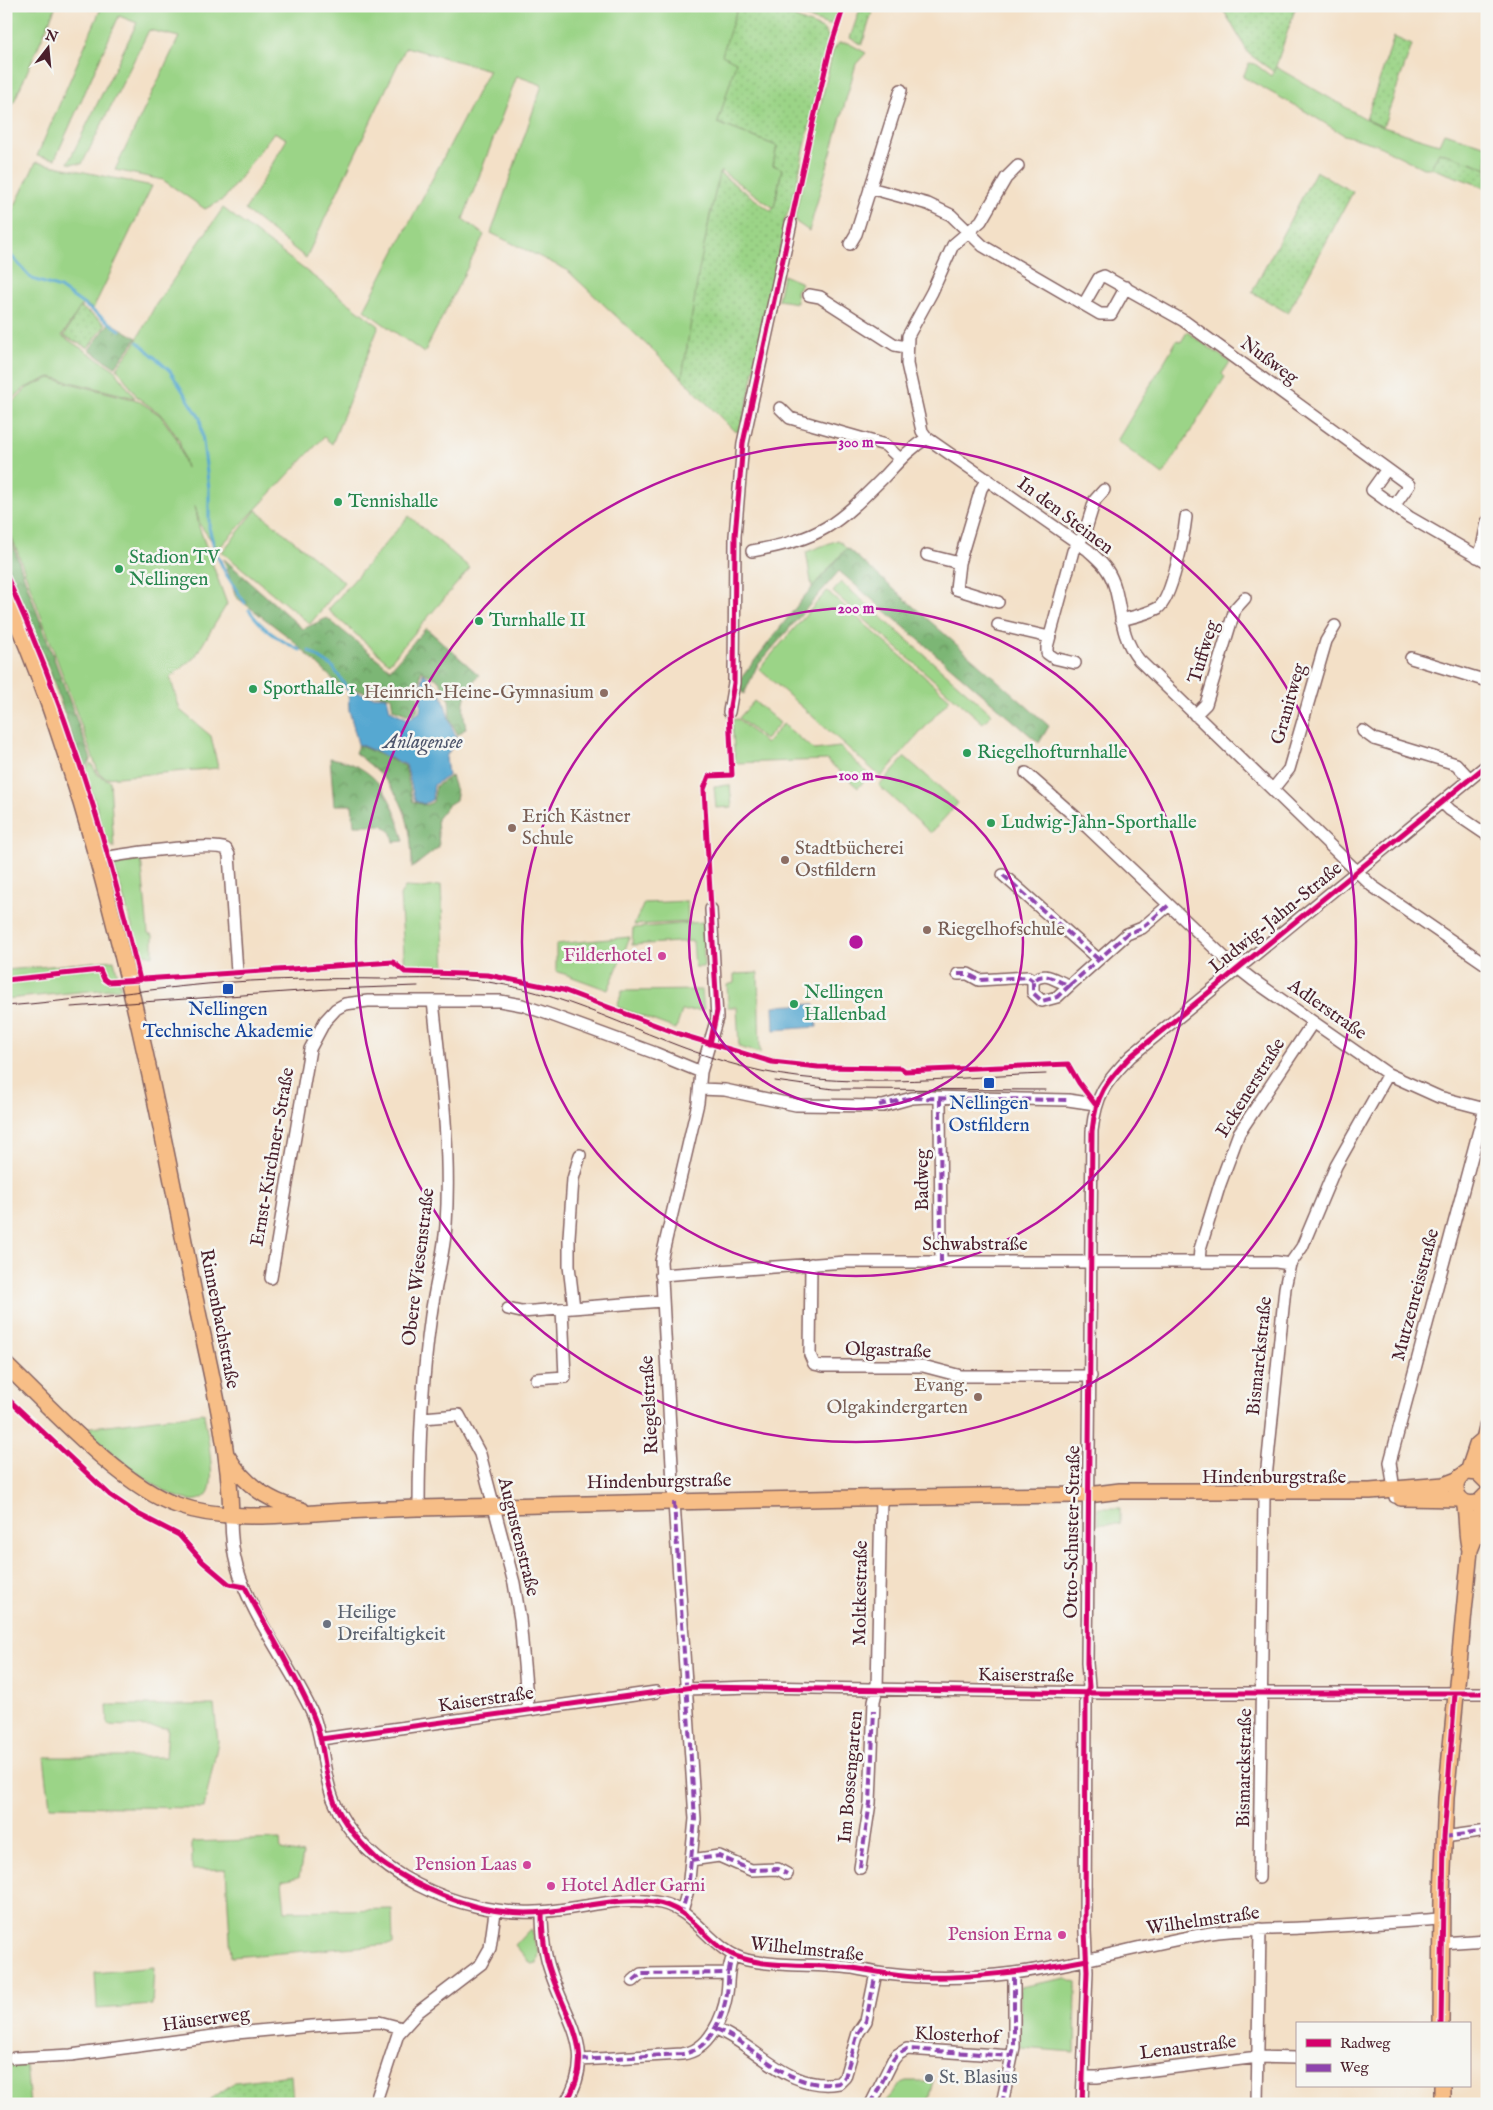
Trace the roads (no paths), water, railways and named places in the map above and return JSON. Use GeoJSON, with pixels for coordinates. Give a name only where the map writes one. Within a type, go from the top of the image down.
{"type":"FeatureCollection","features":[{"type":"Feature","properties":{"kind":"main road","name":"Rinnenbachstraße"},"geometry":{"type":"LineString","coordinates":[[6,598],[20,629],[59,732],[98,860],[130,980],[159,1110],[227,1456],[231,1515]]}},
{"type":"Feature","properties":{"kind":"main road","name":"Hindenburgstraße"},"geometry":{"type":"LineString","coordinates":[[6,1365],[90,1444],[140,1486],[176,1505],[203,1512],[231,1515],[259,1516],[420,1508],[674,1502],[1088,1495],[1119,1498],[1395,1494],[1461,1500],[1476,1504],[1485,1497]]}},
{"type":"Feature","properties":{"kind":"main road"},"geometry":{"type":"LineString","coordinates":[[1470,1550],[1466,1537],[1467,1512],[1455,1490],[1478,1444],[1486,1440],[1485,1479]]}},
{"type":"Feature","properties":{"kind":"main road"},"geometry":{"type":"LineString","coordinates":[[227,1456],[234,1469],[256,1490],[287,1506],[313,1513]]}},
{"type":"Feature","properties":{"kind":"main road"},"geometry":{"type":"LineString","coordinates":[[1462,1476],[1476,1472],[1485,1479]]}},
{"type":"Feature","properties":{"kind":"main road","name":"Hindenburgstraße"},"geometry":{"type":"LineString","coordinates":[[1395,1494],[1444,1485],[1462,1476]]}},
{"type":"Feature","properties":{"kind":"main road"},"geometry":{"type":"LineString","coordinates":[[1441,2022],[1441,1919],[1444,1837],[1455,1694],[1470,1550],[1477,1532],[1485,1497]]}},
{"type":"Feature","properties":{"kind":"main road"},"geometry":{"type":"LineString","coordinates":[[1442,2088],[1442,2104]]}},
{"type":"Feature","properties":{"kind":"street"},"geometry":{"type":"LineString","coordinates":[[850,244],[856,234],[900,90]]}},
{"type":"Feature","properties":{"kind":"street"},"geometry":{"type":"LineString","coordinates":[[752,551],[794,543],[831,526],[851,510],[900,459],[927,438],[920,425],[906,348],[914,324],[932,292],[954,245],[981,221],[1006,178],[1018,166]]}},
{"type":"Feature","properties":{"kind":"street"},"geometry":{"type":"LineString","coordinates":[[870,188],[928,204],[951,214],[983,246],[1100,314],[1111,314],[1126,287]]}},
{"type":"Feature","properties":{"kind":"street"},"geometry":{"type":"LineString","coordinates":[[729,712],[734,683],[735,536],[742,452],[791,223]]}},
{"type":"Feature","properties":{"kind":"street","name":"Nußweg"},"geometry":{"type":"LineString","coordinates":[[1084,304],[1099,278],[1104,276],[1184,321],[1408,485],[1394,506]]}},
{"type":"Feature","properties":{"kind":"street"},"geometry":{"type":"LineString","coordinates":[[809,295],[820,296],[895,345],[906,348]]}},
{"type":"Feature","properties":{"kind":"street"},"geometry":{"type":"LineString","coordinates":[[780,408],[790,418],[885,445],[900,459]]}},
{"type":"Feature","properties":{"kind":"street","name":"In den Steinen"},"geometry":{"type":"LineString","coordinates":[[927,438],[1078,544],[1108,570],[1113,582],[1121,620],[1131,651],[1356,872],[1418,919],[1487,965]]}},
{"type":"Feature","properties":{"kind":"street"},"geometry":{"type":"LineString","coordinates":[[1387,468],[1372,490],[1394,506],[1482,559]]}},
{"type":"Feature","properties":{"kind":"street"},"geometry":{"type":"LineString","coordinates":[[987,479],[982,489],[959,563],[956,589],[998,602]]}},
{"type":"Feature","properties":{"kind":"street"},"geometry":{"type":"LineString","coordinates":[[1075,663],[1054,658],[1047,653],[1049,637],[1073,551],[1084,535],[1095,500],[1104,490]]}},
{"type":"Feature","properties":{"kind":"street"},"geometry":{"type":"LineString","coordinates":[[1121,620],[1157,608],[1163,603],[1177,561],[1186,517]]}},
{"type":"Feature","properties":{"kind":"street"},"geometry":{"type":"LineString","coordinates":[[1482,559],[1487,522]]}},
{"type":"Feature","properties":{"kind":"street"},"geometry":{"type":"LineString","coordinates":[[927,555],[959,563]]}},
{"type":"Feature","properties":{"kind":"street","name":"Tuffweg"},"geometry":{"type":"LineString","coordinates":[[1195,715],[1206,704],[1235,609],[1245,598]]}},
{"type":"Feature","properties":{"kind":"street"},"geometry":{"type":"LineString","coordinates":[[998,625],[1049,637]]}},
{"type":"Feature","properties":{"kind":"street","name":"Granitweg"},"geometry":{"type":"LineString","coordinates":[[1273,789],[1289,769],[1326,641],[1335,626]]}},
{"type":"Feature","properties":{"kind":"street"},"geometry":{"type":"LineString","coordinates":[[1411,658],[1487,681]]}},
{"type":"Feature","properties":{"kind":"street"},"geometry":{"type":"LineString","coordinates":[[1363,731],[1374,739],[1456,764],[1470,778]]}},
{"type":"Feature","properties":{"kind":"street","name":"Ludwig-Jahn-Straße"},"geometry":{"type":"LineString","coordinates":[[1096,1104],[1115,1073],[1131,1056],[1487,765]]}},
{"type":"Feature","properties":{"kind":"street","name":"Adlerstraße"},"geometry":{"type":"LineString","coordinates":[[1026,773],[1238,968],[1388,1074],[1439,1097],[1486,1106]]}},
{"type":"Feature","properties":{"kind":"street"},"geometry":{"type":"LineString","coordinates":[[1442,802],[1450,810],[1487,835]]}},
{"type":"Feature","properties":{"kind":"street"},"geometry":{"type":"LineString","coordinates":[[98,860],[122,854],[210,847],[226,849],[229,855],[236,972]]}},
{"type":"Feature","properties":{"kind":"street"},"geometry":{"type":"LineString","coordinates":[[1003,875],[1098,959]]}},
{"type":"Feature","properties":{"kind":"street"},"geometry":{"type":"LineString","coordinates":[[1033,981],[1033,993],[1037,999],[1042,1001],[1057,997],[1127,934],[1142,928],[1169,905]]}},
{"type":"Feature","properties":{"kind":"street","name":"Riegelstraße"},"geometry":{"type":"LineString","coordinates":[[682,1911],[688,1890],[695,1819],[661,1275],[663,1252],[698,1103],[701,1072],[710,1044],[717,1011],[710,909]]}},
{"type":"Feature","properties":{"kind":"street"},"geometry":{"type":"LineString","coordinates":[[958,974],[968,974],[979,980],[1028,977],[1033,981]]}},
{"type":"Feature","properties":{"kind":"street"},"geometry":{"type":"LineString","coordinates":[[1033,981],[1038,977],[1045,976],[1070,985]]}},
{"type":"Feature","properties":{"kind":"street","name":"Ernst-Kirchner-Straße"},"geometry":{"type":"LineString","coordinates":[[271,1278],[306,1065],[314,1038],[331,1013],[345,1004],[359,1001],[513,1003],[647,1049],[701,1072]]}},
{"type":"Feature","properties":{"kind":"street","name":"Obere Wiesenstraße"},"geometry":{"type":"LineString","coordinates":[[420,1508],[427,1354],[446,1226],[447,1193],[448,1152],[433,1001]]}},
{"type":"Feature","properties":{"kind":"street","name":"Eckenerstraße"},"geometry":{"type":"LineString","coordinates":[[1199,1262],[1200,1249],[1214,1202],[1240,1133],[1313,1022]]}},
{"type":"Feature","properties":{"kind":"street","name":"Bismarckstraße"},"geometry":{"type":"LineString","coordinates":[[1259,1878],[1264,1495],[1282,1309],[1290,1264],[1302,1247],[1343,1151],[1388,1074]]}},
{"type":"Feature","properties":{"kind":"street"},"geometry":{"type":"LineString","coordinates":[[700,1089],[725,1090],[796,1105],[882,1106],[912,1098],[1068,1100],[1096,1104]]}},
{"type":"Feature","properties":{"kind":"street","name":"Badweg"},"geometry":{"type":"LineString","coordinates":[[940,1098],[941,1262]]}},
{"type":"Feature","properties":{"kind":"street","name":"Otto-Schuster-Straße"},"geometry":{"type":"LineString","coordinates":[[1082,2104],[1086,1960],[1092,1131],[1096,1104]]}},
{"type":"Feature","properties":{"kind":"street","name":"Mutzenreisstraße"},"geometry":{"type":"LineString","coordinates":[[1395,1494],[1390,1462],[1486,1106]]}},
{"type":"Feature","properties":{"kind":"street"},"geometry":{"type":"LineString","coordinates":[[536,1379],[565,1377],[569,1237],[573,1179],[580,1155]]}},
{"type":"Feature","properties":{"kind":"street","name":"Schwabstraße"},"geometry":{"type":"LineString","coordinates":[[661,1275],[811,1264],[1276,1262],[1290,1264]]}},
{"type":"Feature","properties":{"kind":"street","name":"Olgastraße"},"geometry":{"type":"LineString","coordinates":[[811,1264],[810,1355],[814,1364],[823,1366],[923,1366],[961,1376],[1091,1376]]}},
{"type":"Feature","properties":{"kind":"street"},"geometry":{"type":"LineString","coordinates":[[508,1309],[521,1312],[662,1301]]}},
{"type":"Feature","properties":{"kind":"street","name":"Augustenstraße"},"geometry":{"type":"LineString","coordinates":[[423,1418],[453,1414],[461,1417],[480,1454],[514,1583],[520,1619],[528,1709]]}},
{"type":"Feature","properties":{"kind":"street","name":"Moltkestraße"},"geometry":{"type":"LineString","coordinates":[[877,1689],[881,1498]]}},
{"type":"Feature","properties":{"kind":"street","name":"Rinnenbachstraße"},"geometry":{"type":"LineString","coordinates":[[231,1515],[233,1545],[242,1580],[311,1711],[321,1739],[334,1802],[357,1837],[380,1862],[418,1884],[448,1898],[495,1912],[542,1912]]}},
{"type":"Feature","properties":{"kind":"street","name":"Kaiserstraße"},"geometry":{"type":"LineString","coordinates":[[686,1688],[1487,1694]]}},
{"type":"Feature","properties":{"kind":"street","name":"Im Bossengarten"},"geometry":{"type":"LineString","coordinates":[[860,1868],[870,1802],[874,1701],[877,1689]]}},
{"type":"Feature","properties":{"kind":"street","name":"Kaiserstraße"},"geometry":{"type":"LineString","coordinates":[[321,1739],[656,1692]]}},
{"type":"Feature","properties":{"kind":"street"},"geometry":{"type":"LineString","coordinates":[[1444,1837],[1487,1831]]}},
{"type":"Feature","properties":{"kind":"street"},"geometry":{"type":"LineString","coordinates":[[691,1860],[719,1856],[751,1870],[778,1869],[787,1874]]}},
{"type":"Feature","properties":{"kind":"street","name":"Wilhelmstraße"},"geometry":{"type":"LineString","coordinates":[[542,1912],[592,1903],[638,1901],[662,1903],[682,1911],[715,1942],[734,1956],[763,1962],[844,1967],[915,1977],[1014,1973],[1210,1934],[1260,1929],[1441,1919]]}},
{"type":"Feature","properties":{"kind":"street"},"geometry":{"type":"LineString","coordinates":[[375,2104],[392,2048],[402,2028],[418,2012],[481,1964],[490,1948],[495,1912]]}},
{"type":"Feature","properties":{"kind":"street"},"geometry":{"type":"LineString","coordinates":[[542,1912],[547,1962],[554,1984],[573,2024],[580,2060],[576,2086],[565,2104]]}},
{"type":"Feature","properties":{"kind":"street"},"geometry":{"type":"LineString","coordinates":[[1257,2104],[1260,1929]]}},
{"type":"Feature","properties":{"kind":"street"},"geometry":{"type":"LineString","coordinates":[[1441,1943],[1487,1940]]}},
{"type":"Feature","properties":{"kind":"street"},"geometry":{"type":"LineString","coordinates":[[580,2060],[688,2054],[698,2050],[716,2029],[726,1998],[729,1973],[734,1956]]}},
{"type":"Feature","properties":{"kind":"street"},"geometry":{"type":"LineString","coordinates":[[632,1981],[641,1974],[729,1973]]}},
{"type":"Feature","properties":{"kind":"street"},"geometry":{"type":"LineString","coordinates":[[716,2029],[773,2067],[789,2075],[823,2084],[842,2082],[858,2033],[866,2022],[876,1973]]}},
{"type":"Feature","properties":{"kind":"street","name":"Klosterhof"},"geometry":{"type":"LineString","coordinates":[[1002,2104],[1014,2047],[1014,1973]]}},
{"type":"Feature","properties":{"kind":"street","name":"Häuserweg"},"geometry":{"type":"LineString","coordinates":[[14,2058],[105,2051],[277,2028],[369,2022],[390,2023],[402,2028]]}},
{"type":"Feature","properties":{"kind":"street","name":"Klosterhof"},"geometry":{"type":"LineString","coordinates":[[871,2104],[897,2055],[907,2050],[1011,2056]]}},
{"type":"Feature","properties":{"kind":"street","name":"Lenaustraße"},"geometry":{"type":"LineString","coordinates":[[1084,2076],[1097,2077],[1258,2057],[1296,2058]]}},
{"type":"Feature","properties":{"kind":"water","name":"Anlagensee"},"geometry":{"type":"Polygon","coordinates":[[[423,673],[432,680],[442,695],[457,738],[446,757],[448,776],[434,785],[432,800],[424,804],[415,801],[406,765],[358,744],[349,710],[348,690],[371,696],[387,697],[390,710],[408,719],[420,712],[423,673]]]}},
{"type":"Feature","properties":{"kind":"water"},"geometry":{"type":"Polygon","coordinates":[[[815,1004],[817,1027],[774,1030],[773,1006],[815,1004]]]}},
{"type":"Feature","properties":{"kind":"waterway"},"geometry":{"type":"LineString","coordinates":[[6,250],[32,279],[60,288],[120,330]]}},
{"type":"Feature","properties":{"kind":"waterway"},"geometry":{"type":"LineString","coordinates":[[138,342],[170,371],[200,418],[209,489],[209,528],[215,550],[226,574],[245,603]]}},
{"type":"Feature","properties":{"kind":"waterway"},"geometry":{"type":"LineString","coordinates":[[249,610],[259,623],[285,642],[300,650]]}},
{"type":"Feature","properties":{"kind":"waterway"},"geometry":{"type":"LineString","coordinates":[[309,651],[333,667],[348,690]]}},
{"type":"Feature","properties":{"kind":"tram line"},"geometry":{"type":"LineString","coordinates":[[6,1006],[182,986],[251,981],[294,979],[462,979],[521,988],[586,1009],[712,1058],[780,1075],[817,1079],[894,1081],[1046,1074]]}},
{"type":"Feature","properties":{"kind":"tram line"},"geometry":{"type":"LineString","coordinates":[[71,1007],[329,989],[418,986]]}},
{"type":"Feature","properties":{"kind":"tram line"},"geometry":{"type":"LineString","coordinates":[[775,1081],[833,1089],[1046,1090]]}},
{"type":"Feature","properties":{"kind":"place","name":"Tennishalle"},"geometry":{"type":"Point","coordinates":[338,502]}},
{"type":"Feature","properties":{"kind":"place","name":"Stadion TV Nellingen"},"geometry":{"type":"Point","coordinates":[119,569]}},
{"type":"Feature","properties":{"kind":"place","name":"Turnhalle II"},"geometry":{"type":"Point","coordinates":[479,621]}},
{"type":"Feature","properties":{"kind":"place","name":"Sporthalle 1"},"geometry":{"type":"Point","coordinates":[253,689]}},
{"type":"Feature","properties":{"kind":"place","name":"Heinrich-Heine-Gymnasium"},"geometry":{"type":"Point","coordinates":[604,693]}},
{"type":"Feature","properties":{"kind":"place","name":"Riegelhofturnhalle"},"geometry":{"type":"Point","coordinates":[967,753]}},
{"type":"Feature","properties":{"kind":"place","name":"Ludwig-Jahn-Sporthalle"},"geometry":{"type":"Point","coordinates":[991,823]}},
{"type":"Feature","properties":{"kind":"place","name":"Erich Kästner Schule"},"geometry":{"type":"Point","coordinates":[512,828]}},
{"type":"Feature","properties":{"kind":"place","name":"Stadtbücherei Ostfildern"},"geometry":{"type":"Point","coordinates":[785,860]}},
{"type":"Feature","properties":{"kind":"place","name":"Riegelhofschule"},"geometry":{"type":"Point","coordinates":[927,930]}},
{"type":"Feature","properties":{"kind":"place","name":"Filderhotel"},"geometry":{"type":"Point","coordinates":[662,956]}},
{"type":"Feature","properties":{"kind":"place","name":"Nellingen Technische Akademie"},"geometry":{"type":"Point","coordinates":[228,989]}},
{"type":"Feature","properties":{"kind":"place","name":"Nellingen Hallenbad"},"geometry":{"type":"Point","coordinates":[794,1004]}},
{"type":"Feature","properties":{"kind":"place","name":"Nellingen Ostfildern"},"geometry":{"type":"Point","coordinates":[989,1083]}},
{"type":"Feature","properties":{"kind":"place","name":"Evang. Olgakindergarten"},"geometry":{"type":"Point","coordinates":[978,1397]}},
{"type":"Feature","properties":{"kind":"place","name":"Heilige Dreifaltigkeit"},"geometry":{"type":"Point","coordinates":[327,1624]}},
{"type":"Feature","properties":{"kind":"place","name":"Pension Laas"},"geometry":{"type":"Point","coordinates":[527,1865]}},
{"type":"Feature","properties":{"kind":"place","name":"Hotel Adler Garni"},"geometry":{"type":"Point","coordinates":[551,1886]}},
{"type":"Feature","properties":{"kind":"place","name":"Pension Erna"},"geometry":{"type":"Point","coordinates":[1062,1935]}},
{"type":"Feature","properties":{"kind":"place","name":"St. Blasius"},"geometry":{"type":"Point","coordinates":[929,2078]}}]}
